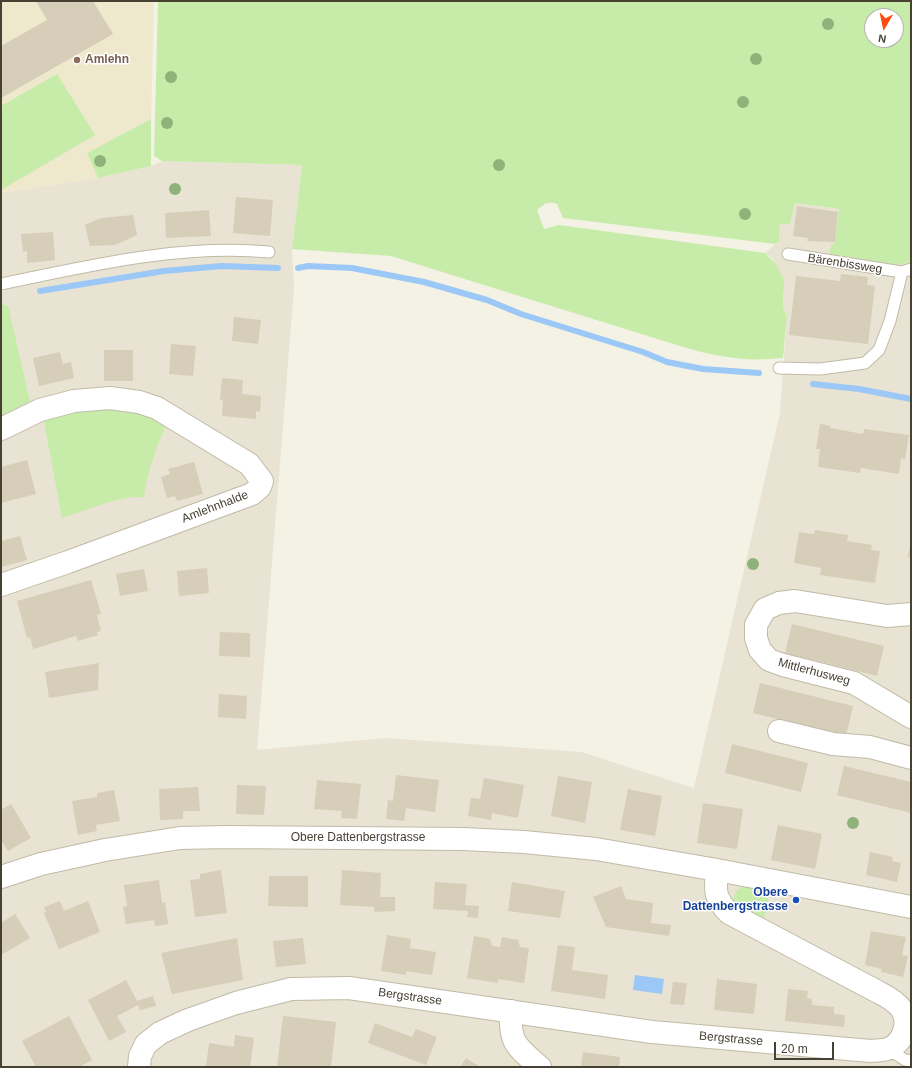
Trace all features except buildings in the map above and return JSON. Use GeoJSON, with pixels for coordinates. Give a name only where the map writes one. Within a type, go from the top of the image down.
{"type":"FeatureCollection","features":[{"type":"Feature","properties":{"kind":"street","name":"Amlehnhalde"},"geometry":{"type":"LineString","coordinates":[[1,429],[40,410],[74,400],[110,398],[139,402],[157,408],[249,464],[262,481],[260,487],[252,494],[68,562],[1,585]]}},
{"type":"Feature","properties":{"kind":"street","name":"Mittlerhusweg"},"geometry":{"type":"LineString","coordinates":[[911,614],[887,616],[795,601],[779,603],[765,609],[756,625],[756,638],[760,650],[769,660],[854,683],[911,717]]}},
{"type":"Feature","properties":{"kind":"street"},"geometry":{"type":"LineString","coordinates":[[779,732],[833,744],[870,747],[911,758]]}},
{"type":"Feature","properties":{"kind":"street","name":"Obere Dattenbergstrasse"},"geometry":{"type":"LineString","coordinates":[[1,877],[41,864],[105,850],[180,838],[227,837],[463,839],[524,842],[596,849],[716,870]]}},
{"type":"Feature","properties":{"kind":"street"},"geometry":{"type":"LineString","coordinates":[[888,1049],[898,1042],[905,1025],[903,1012],[897,1004],[880,992],[762,932],[730,913],[718,900],[715,890],[716,870],[911,907]]}},
{"type":"Feature","properties":{"kind":"street","name":"Bergstrasse"},"geometry":{"type":"LineString","coordinates":[[139,1067],[140,1056],[146,1044],[160,1033],[188,1020],[236,1003],[291,989],[349,988],[652,1032],[853,1050],[871,1051],[888,1049]]}},
{"type":"Feature","properties":{"kind":"street"},"geometry":{"type":"LineString","coordinates":[[511,1011],[510,1032],[517,1046],[540,1067]]}},
{"type":"Feature","properties":{"kind":"lane"},"geometry":{"type":"LineString","coordinates":[[1,284],[113,262],[182,252],[245,250],[269,252]]}},
{"type":"Feature","properties":{"kind":"lane","name":"Bärenbissweg"},"geometry":{"type":"LineString","coordinates":[[788,254],[906,271]]}},
{"type":"Feature","properties":{"kind":"lane"},"geometry":{"type":"LineString","coordinates":[[779,368],[820,369],[865,363],[880,350],[906,271]]}},
{"type":"Feature","properties":{"kind":"lane"},"geometry":{"type":"LineString","coordinates":[[888,1049],[905,1060],[911,1061]]}},
{"type":"Feature","properties":{"kind":"shaded area","name":"Amlehn"},"geometry":{"type":"Polygon","coordinates":[[[1,1],[154,1],[151,119],[87,153],[98,178],[1,193],[1,1]]]}},
{"type":"Feature","properties":{"kind":"shaded area"},"geometry":{"type":"Polygon","coordinates":[[[162,161],[302,165],[292,249],[294,288],[257,750],[385,738],[581,752],[694,788],[780,413],[787,316],[783,309],[784,293],[782,292],[773,259],[765,253],[779,241],[780,224],[790,224],[795,203],[839,209],[835,243],[831,245],[829,254],[832,258],[904,264],[911,262],[911,1067],[1,1067],[1,193],[98,178],[151,166],[162,161]]]}},
{"type":"Feature","properties":{"kind":"green space"},"geometry":{"type":"Polygon","coordinates":[[[158,1],[911,1],[911,262],[882,265],[832,258],[829,255],[831,245],[835,243],[839,209],[795,203],[790,224],[780,224],[779,242],[775,244],[563,218],[557,204],[554,203],[546,204],[537,210],[544,229],[559,225],[765,253],[776,264],[784,280],[783,309],[787,316],[783,358],[745,359],[696,351],[391,256],[292,249],[302,165],[162,161],[154,156],[158,1]]]}},
{"type":"Feature","properties":{"kind":"green space"},"geometry":{"type":"Polygon","coordinates":[[[57,74],[95,135],[1,190],[1,106],[57,74]]]}},
{"type":"Feature","properties":{"kind":"green space"},"geometry":{"type":"Polygon","coordinates":[[[151,119],[151,166],[98,178],[87,153],[151,119]]]}},
{"type":"Feature","properties":{"kind":"green space"},"geometry":{"type":"Polygon","coordinates":[[[1,304],[8,306],[31,406],[1,422],[1,304]]]}},
{"type":"Feature","properties":{"kind":"green space"},"geometry":{"type":"Polygon","coordinates":[[[106,405],[169,419],[154,457],[144,497],[134,497],[113,501],[62,518],[43,417],[106,405]]]}},
{"type":"Feature","properties":{"kind":"green space"},"geometry":{"type":"Polygon","coordinates":[[[745,886],[763,889],[765,893],[769,895],[763,923],[734,904],[736,892],[745,886]]]}},
{"type":"Feature","properties":{"kind":"water"},"geometry":{"type":"Polygon","coordinates":[[[635,975],[664,979],[662,994],[633,990],[635,975]]]}},
{"type":"Feature","properties":{"kind":"waterway"},"geometry":{"type":"LineString","coordinates":[[40,291],[164,271],[222,266],[278,268]]}},
{"type":"Feature","properties":{"kind":"waterway"},"geometry":{"type":"LineString","coordinates":[[298,268],[308,266],[352,268],[424,282],[487,300],[521,314],[643,352],[667,362],[703,369],[759,373]]}},
{"type":"Feature","properties":{"kind":"waterway"},"geometry":{"type":"LineString","coordinates":[[813,384],[859,389],[911,399]]}},
{"type":"Feature","properties":{"kind":"place","name":"Amlehn"},"geometry":{"type":"Point","coordinates":[77,60]}},
{"type":"Feature","properties":{"kind":"place","name":"Obere Dattenbergstrasse"},"geometry":{"type":"Point","coordinates":[796,900]}}]}
